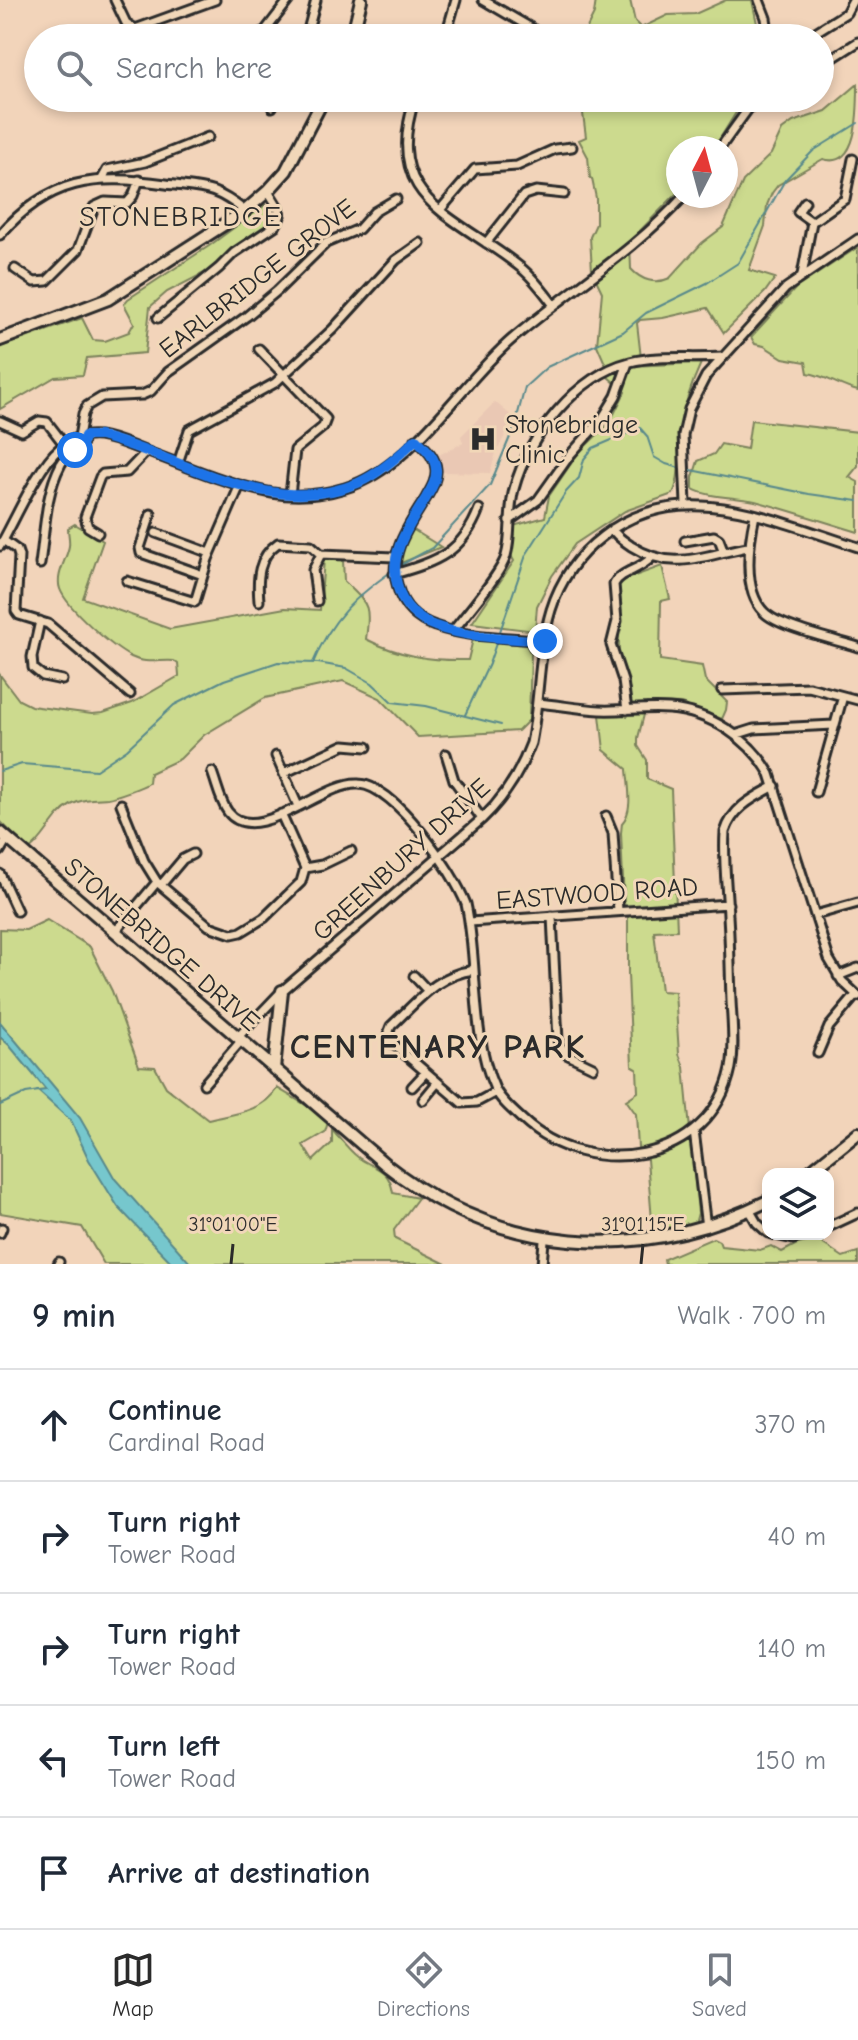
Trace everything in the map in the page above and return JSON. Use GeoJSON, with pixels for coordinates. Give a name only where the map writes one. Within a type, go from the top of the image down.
{"type":"FeatureCollection","features":[{"type":"Feature","properties":{"kind":"street"},"geometry":{"type":"LineString","coordinates":[[115,0],[128,24]]}},
{"type":"Feature","properties":{"kind":"street"},"geometry":{"type":"LineString","coordinates":[[149,24],[215,0]]}},
{"type":"Feature","properties":{"kind":"street"},"geometry":{"type":"LineString","coordinates":[[271,24],[289,0]]}},
{"type":"Feature","properties":{"kind":"street"},"geometry":{"type":"LineString","coordinates":[[310,24],[316,0]]}},
{"type":"Feature","properties":{"kind":"street"},"geometry":{"type":"LineString","coordinates":[[355,24],[361,0]]}},
{"type":"Feature","properties":{"kind":"street"},"geometry":{"type":"LineString","coordinates":[[449,24],[456,0]]}},
{"type":"Feature","properties":{"kind":"street"},"geometry":{"type":"LineString","coordinates":[[483,0],[524,24]]}},
{"type":"Feature","properties":{"kind":"street"},"geometry":{"type":"LineString","coordinates":[[759,0],[765,24]]}},
{"type":"Feature","properties":{"kind":"street"},"geometry":{"type":"LineString","coordinates":[[828,24],[846,13],[853,0]]}},
{"type":"Feature","properties":{"kind":"street"},"geometry":{"type":"LineString","coordinates":[[834,57],[858,42]]}},
{"type":"Feature","properties":{"kind":"street"},"geometry":{"type":"LineString","coordinates":[[0,340],[108,299],[245,211],[268,191],[294,159],[317,112]]}},
{"type":"Feature","properties":{"kind":"street"},"geometry":{"type":"LineString","coordinates":[[412,112],[405,139],[408,166],[417,187],[440,210],[529,275],[553,304]]}},
{"type":"Feature","properties":{"kind":"street"},"geometry":{"type":"LineString","coordinates":[[729,136],[746,112]]}},
{"type":"Feature","properties":{"kind":"street"},"geometry":{"type":"LineString","coordinates":[[102,179],[107,170],[145,162],[208,137]]}},
{"type":"Feature","properties":{"kind":"street"},"geometry":{"type":"LineString","coordinates":[[440,210],[475,169],[517,166],[555,149],[572,147]]}},
{"type":"Feature","properties":{"kind":"street"},"geometry":{"type":"LineString","coordinates":[[802,275],[812,222],[845,199],[853,159]]}},
{"type":"Feature","properties":{"kind":"street"},"geometry":{"type":"LineString","coordinates":[[0,235],[34,202],[59,188],[102,179],[139,180],[217,191],[245,211]]}},
{"type":"Feature","properties":{"kind":"street"},"geometry":{"type":"LineString","coordinates":[[15,269],[34,282],[47,281],[78,250],[94,207],[105,202],[127,203],[139,180]]}},
{"type":"Feature","properties":{"kind":"street"},"geometry":{"type":"LineString","coordinates":[[158,318],[234,253],[276,225],[280,217],[279,209],[268,191]]}},
{"type":"Feature","properties":{"kind":"street"},"geometry":{"type":"LineString","coordinates":[[486,243],[524,195],[536,191],[564,194]]}},
{"type":"Feature","properties":{"kind":"street","name":"EARLBRIDGE GROVE"},"geometry":{"type":"LineString","coordinates":[[82,436],[83,414],[87,406],[102,397],[142,395],[151,391],[168,372],[277,291],[326,243],[359,229],[374,212],[396,199]]}},
{"type":"Feature","properties":{"kind":"street"},"geometry":{"type":"LineString","coordinates":[[805,202],[798,212],[812,222]]}},
{"type":"Feature","properties":{"kind":"street"},"geometry":{"type":"LineString","coordinates":[[130,694],[48,624],[19,615],[16,611],[19,556],[17,550],[2,543],[51,457],[64,444],[82,436],[109,439],[240,485],[290,495],[334,491],[360,482],[395,459],[495,355],[553,304],[637,242],[674,208]]}},
{"type":"Feature","properties":{"kind":"street"},"geometry":{"type":"LineString","coordinates":[[0,217],[9,225]]}},
{"type":"Feature","properties":{"kind":"street"},"geometry":{"type":"LineString","coordinates":[[686,504],[685,423],[706,376],[770,304],[802,275],[858,239]]}},
{"type":"Feature","properties":{"kind":"street"},"geometry":{"type":"LineString","coordinates":[[178,463],[189,430],[263,392],[284,375],[333,329],[396,260],[420,243]]}},
{"type":"Feature","properties":{"kind":"street"},"geometry":{"type":"LineString","coordinates":[[259,349],[326,419],[323,427],[295,450],[290,495]]}},
{"type":"Feature","properties":{"kind":"street"},"geometry":{"type":"LineString","coordinates":[[453,631],[506,556],[514,488],[522,466],[551,417],[589,383],[629,363],[722,357]]}},
{"type":"Feature","properties":{"kind":"street"},"geometry":{"type":"LineString","coordinates":[[509,521],[538,500],[570,455],[602,419],[616,396],[629,363]]}},
{"type":"Feature","properties":{"kind":"street"},"geometry":{"type":"LineString","coordinates":[[0,421],[19,431],[39,421],[47,422],[64,444]]}},
{"type":"Feature","properties":{"kind":"street"},"geometry":{"type":"LineString","coordinates":[[40,564],[53,480],[66,456],[81,445],[82,436]]}},
{"type":"Feature","properties":{"kind":"street"},"geometry":{"type":"LineString","coordinates":[[416,439],[434,459],[437,473],[395,557],[394,574],[399,594],[410,611],[429,624],[453,631],[545,641]]}},
{"type":"Feature","properties":{"kind":"street"},"geometry":{"type":"LineString","coordinates":[[98,533],[88,527],[85,517],[100,477],[127,472],[146,452]]}},
{"type":"Feature","properties":{"kind":"street"},"geometry":{"type":"LineString","coordinates":[[127,581],[195,602],[210,553],[240,485]]}},
{"type":"Feature","properties":{"kind":"street","name":"GREENBURY DRIVE"},"geometry":{"type":"LineString","coordinates":[[204,1084],[282,991],[482,819],[504,796],[525,761],[531,743],[551,609],[563,582],[587,550],[612,529],[651,511],[686,504],[717,506],[858,547]]}},
{"type":"Feature","properties":{"kind":"street"},"geometry":{"type":"LineString","coordinates":[[394,574],[420,566],[461,543],[479,509]]}},
{"type":"Feature","properties":{"kind":"street"},"geometry":{"type":"LineString","coordinates":[[151,514],[140,552],[203,575]]}},
{"type":"Feature","properties":{"kind":"street"},"geometry":{"type":"LineString","coordinates":[[755,515],[748,547],[752,586],[758,605],[781,622],[858,647]]}},
{"type":"Feature","properties":{"kind":"street"},"geometry":{"type":"LineString","coordinates":[[612,529],[617,537],[651,558],[681,561],[748,547]]}},
{"type":"Feature","properties":{"kind":"street"},"geometry":{"type":"LineString","coordinates":[[156,533],[210,553]]}},
{"type":"Feature","properties":{"kind":"street"},"geometry":{"type":"LineString","coordinates":[[685,541],[714,536],[719,539],[724,552]]}},
{"type":"Feature","properties":{"kind":"street"},"geometry":{"type":"LineString","coordinates":[[259,601],[259,568],[273,545],[302,543],[311,545],[321,554],[395,557]]}},
{"type":"Feature","properties":{"kind":"street"},"geometry":{"type":"LineString","coordinates":[[317,601],[313,570],[321,554]]}},
{"type":"Feature","properties":{"kind":"street"},"geometry":{"type":"LineString","coordinates":[[627,710],[623,681],[611,645],[616,629],[615,580],[642,567],[651,558]]}},
{"type":"Feature","properties":{"kind":"street"},"geometry":{"type":"LineString","coordinates":[[40,621],[32,657],[33,668],[43,676],[62,680]]}},
{"type":"Feature","properties":{"kind":"street"},"geometry":{"type":"LineString","coordinates":[[722,690],[809,687],[858,700]]}},
{"type":"Feature","properties":{"kind":"street"},"geometry":{"type":"LineString","coordinates":[[816,792],[843,696]]}},
{"type":"Feature","properties":{"kind":"street"},"geometry":{"type":"LineString","coordinates":[[538,703],[600,710],[683,711],[709,719],[735,735],[765,766],[775,786],[829,959],[838,976],[857,996],[829,1027],[818,1053]]}},
{"type":"Feature","properties":{"kind":"street"},"geometry":{"type":"LineString","coordinates":[[735,735],[754,729],[834,725]]}},
{"type":"Feature","properties":{"kind":"street"},"geometry":{"type":"LineString","coordinates":[[284,773],[344,745],[367,747]]}},
{"type":"Feature","properties":{"kind":"street"},"geometry":{"type":"LineString","coordinates":[[446,754],[454,780],[482,819]]}},
{"type":"Feature","properties":{"kind":"street"},"geometry":{"type":"LineString","coordinates":[[276,756],[298,806]]}},
{"type":"Feature","properties":{"kind":"street"},"geometry":{"type":"LineString","coordinates":[[212,772],[227,811],[237,819],[253,823],[351,784],[370,786],[386,796],[440,855],[458,883],[470,922],[483,1051],[496,1092],[534,1130],[550,1141],[586,1154],[603,1156],[648,1153],[674,1144],[694,1131],[717,1101],[731,1068],[732,1022],[724,843],[729,820],[747,801],[775,786]]}},
{"type":"Feature","properties":{"kind":"street"},"geometry":{"type":"LineString","coordinates":[[121,804],[144,861],[159,883],[209,926],[232,934],[251,927],[301,882],[305,868],[281,814]]}},
{"type":"Feature","properties":{"kind":"street"},"geometry":{"type":"LineString","coordinates":[[606,816],[613,833],[618,911]]}},
{"type":"Feature","properties":{"kind":"street"},"geometry":{"type":"LineString","coordinates":[[0,851],[3,835]]}},
{"type":"Feature","properties":{"kind":"street","name":"STONEBRIDGE DRIVE"},"geometry":{"type":"LineString","coordinates":[[3,835],[386,1165],[436,1201],[498,1229],[544,1241],[580,1246],[640,1244],[706,1229],[762,1204]]}},
{"type":"Feature","properties":{"kind":"street"},"geometry":{"type":"LineString","coordinates":[[305,868],[322,865],[351,851]]}},
{"type":"Feature","properties":{"kind":"street"},"geometry":{"type":"LineString","coordinates":[[115,932],[183,859],[193,854]]}},
{"type":"Feature","properties":{"kind":"street"},"geometry":{"type":"LineString","coordinates":[[0,874],[17,911]]}},
{"type":"Feature","properties":{"kind":"street"},"geometry":{"type":"LineString","coordinates":[[815,915],[858,903]]}},
{"type":"Feature","properties":{"kind":"street","name":"EASTWOOD ROAD"},"geometry":{"type":"LineString","coordinates":[[470,922],[728,904]]}},
{"type":"Feature","properties":{"kind":"street"},"geometry":{"type":"LineString","coordinates":[[552,916],[558,1041],[566,1054],[593,1067]]}},
{"type":"Feature","properties":{"kind":"street"},"geometry":{"type":"LineString","coordinates":[[838,976],[858,968]]}},
{"type":"Feature","properties":{"kind":"street"},"geometry":{"type":"LineString","coordinates":[[474,970],[449,975],[428,991],[389,1031],[392,1043],[462,1103],[469,1104],[496,1092]]}},
{"type":"Feature","properties":{"kind":"street"},"geometry":{"type":"LineString","coordinates":[[414,976],[428,991]]}},
{"type":"Feature","properties":{"kind":"street"},"geometry":{"type":"LineString","coordinates":[[274,1069],[282,991]]}},
{"type":"Feature","properties":{"kind":"street"},"geometry":{"type":"LineString","coordinates":[[412,1087],[425,1073]]}},
{"type":"Feature","properties":{"kind":"street"},"geometry":{"type":"LineString","coordinates":[[423,1100],[437,1083]]}},
{"type":"Feature","properties":{"kind":"street"},"geometry":{"type":"LineString","coordinates":[[694,1131],[706,1229]]}},
{"type":"Feature","properties":{"kind":"street"},"geometry":{"type":"LineString","coordinates":[[814,1168],[858,1133]]}},
{"type":"Feature","properties":{"kind":"street"},"geometry":{"type":"LineString","coordinates":[[750,1211],[762,1227]]}},
{"type":"Feature","properties":{"kind":"street"},"geometry":{"type":"LineString","coordinates":[[834,1224],[858,1213]]}},
{"type":"Feature","properties":{"kind":"street"},"geometry":{"type":"LineString","coordinates":[[542,1264],[544,1241]]}},
{"type":"Feature","properties":{"kind":"shaded area","name":"Stonebridge Clinic"},"geometry":{"type":"Polygon","coordinates":[[[495,402],[514,418],[496,453],[490,473],[441,472],[439,455],[463,443],[461,436],[495,402]]]}},
{"type":"Feature","properties":{"kind":"green space"},"geometry":{"type":"Polygon","coordinates":[[[596,0],[630,0],[637,24],[589,24],[596,0]]]}},
{"type":"Feature","properties":{"kind":"green space"},"geometry":{"type":"Polygon","coordinates":[[[726,0],[752,0],[757,24],[649,24],[668,15],[695,14],[726,0]]]}},
{"type":"Feature","properties":{"kind":"green space"},"geometry":{"type":"Polygon","coordinates":[[[858,84],[854,136],[843,156],[835,160],[823,159],[778,185],[772,193],[767,205],[765,226],[749,270],[775,278],[765,292],[724,333],[708,308],[640,320],[637,323],[641,358],[607,368],[597,345],[602,292],[592,271],[590,237],[596,224],[596,198],[588,157],[579,140],[586,137],[583,112],[736,112],[721,136],[666,136],[666,204],[630,241],[631,269],[644,279],[659,281],[670,278],[702,243],[723,227],[731,208],[738,208],[738,192],[743,181],[771,154],[782,130],[793,122],[823,112],[834,112],[834,104],[858,84]]]}},
{"type":"Feature","properties":{"kind":"green space"},"geometry":{"type":"Polygon","coordinates":[[[265,205],[272,207],[275,214],[268,226],[210,270],[167,292],[150,307],[145,353],[87,358],[83,375],[55,377],[0,409],[0,347],[82,318],[93,340],[105,341],[129,332],[134,323],[124,304],[128,299],[265,205]]]}},
{"type":"Feature","properties":{"kind":"green space"},"geometry":{"type":"Polygon","coordinates":[[[858,247],[858,391],[808,373],[806,362],[783,358],[755,344],[751,337],[796,288],[858,247]]]}},
{"type":"Feature","properties":{"kind":"green space"},"geometry":{"type":"Polygon","coordinates":[[[701,363],[682,421],[673,494],[625,511],[575,544],[552,576],[537,606],[535,631],[472,623],[514,561],[509,552],[513,526],[545,517],[549,496],[579,452],[609,424],[625,392],[607,376],[629,366],[701,363]]]}},
{"type":"Feature","properties":{"kind":"green space"},"geometry":{"type":"Polygon","coordinates":[[[751,420],[858,432],[858,466],[849,477],[858,482],[858,532],[755,501],[693,489],[698,461],[714,454],[721,444],[747,449],[751,420]]]}},
{"type":"Feature","properties":{"kind":"green space"},"geometry":{"type":"Polygon","coordinates":[[[75,524],[103,541],[83,598],[170,629],[285,608],[320,610],[324,559],[343,560],[344,581],[363,601],[368,612],[366,639],[378,645],[428,658],[468,660],[473,639],[526,645],[531,654],[529,720],[518,731],[418,737],[380,698],[343,681],[265,698],[204,735],[180,759],[150,773],[149,783],[112,797],[71,805],[29,850],[0,821],[0,675],[19,700],[31,706],[92,714],[132,703],[179,676],[178,664],[174,661],[141,660],[123,652],[91,626],[64,597],[59,578],[69,546],[68,528],[75,524]]]}},
{"type":"Feature","properties":{"kind":"green space"},"geometry":{"type":"Polygon","coordinates":[[[412,529],[441,547],[401,563],[401,554],[412,529]]]}},
{"type":"Feature","properties":{"kind":"green space"},"geometry":{"type":"Polygon","coordinates":[[[662,566],[670,599],[661,601],[660,660],[702,666],[705,680],[727,702],[722,719],[681,704],[647,703],[638,738],[638,746],[647,760],[647,779],[671,789],[677,930],[654,931],[661,991],[675,992],[679,1054],[684,1067],[698,1213],[695,1224],[653,1233],[646,1147],[638,1148],[636,1114],[626,1100],[638,1092],[637,1069],[632,1066],[628,916],[624,903],[621,833],[629,805],[627,769],[604,750],[600,715],[628,713],[619,651],[618,582],[662,566]]]}},
{"type":"Feature","properties":{"kind":"green space"},"geometry":{"type":"Polygon","coordinates":[[[47,920],[90,947],[112,991],[139,1066],[155,1067],[166,1087],[208,1120],[256,1107],[277,1088],[329,1119],[325,1132],[303,1145],[313,1161],[332,1143],[332,1129],[355,1155],[385,1174],[393,1193],[418,1198],[394,1230],[395,1239],[446,1264],[104,1264],[82,1227],[0,1213],[0,929],[26,930],[47,920]]]}},
{"type":"Feature","properties":{"kind":"green space"},"geometry":{"type":"Polygon","coordinates":[[[713,1238],[721,1246],[760,1250],[771,1246],[782,1252],[797,1244],[817,1240],[843,1257],[858,1252],[858,1264],[665,1264],[664,1259],[713,1238]]]}},
{"type":"Feature","properties":{"kind":"water"},"geometry":{"type":"Polygon","coordinates":[[[0,1022],[80,1118],[115,1179],[191,1264],[173,1264],[118,1207],[89,1160],[71,1121],[38,1091],[46,1090],[0,1037],[0,1022]]]}},
{"type":"Feature","properties":{"kind":"waterway"},"geometry":{"type":"LineString","coordinates":[[397,567],[432,548],[490,485],[515,425],[525,387],[547,367],[623,332],[646,313],[707,283],[738,263],[785,180],[813,151],[858,123]]}},
{"type":"Feature","properties":{"kind":"waterway"},"geometry":{"type":"LineString","coordinates":[[465,715],[489,664],[526,555],[566,492],[579,478],[584,459],[593,448],[640,428],[647,436],[654,457],[680,468]]}},
{"type":"Feature","properties":{"kind":"waterway"},"geometry":{"type":"LineString","coordinates":[[686,469],[858,501]]}},
{"type":"Feature","properties":{"kind":"waterway"},"geometry":{"type":"LineString","coordinates":[[313,663],[328,634],[345,611],[392,571]]}},
{"type":"Feature","properties":{"kind":"waterway"},"geometry":{"type":"LineString","coordinates":[[0,771],[22,764],[96,770],[127,749],[174,705],[224,680],[278,662],[318,663],[346,668],[372,683],[392,702],[426,706],[501,725]]}},
{"type":"Feature","properties":{"kind":"waterway"},"geometry":{"type":"LineString","coordinates":[[0,1105],[26,1093],[39,1091]]}},
{"type":"Feature","properties":{"kind":"place","name":"Stonebridge Clinic"},"geometry":{"type":"Point","coordinates":[483,439]}},
{"type":"Feature","properties":{"kind":"district","name":"STONEBRIDGE"},"geometry":{"type":"Point","coordinates":[181,216]}},
{"type":"Feature","properties":{"kind":"district","name":"CENTENARY PARK"},"geometry":{"type":"Point","coordinates":[438,1046]}},
{"type":"Feature","properties":{"kind":"route"},"geometry":{"type":"LineString","coordinates":[[75,450],[83,443],[85,436],[100,436],[240,485],[290,495],[334,491],[360,482],[395,459],[416,439],[434,459],[437,473],[395,557],[394,574],[403,601],[419,618],[437,627],[545,641]]}}]}
